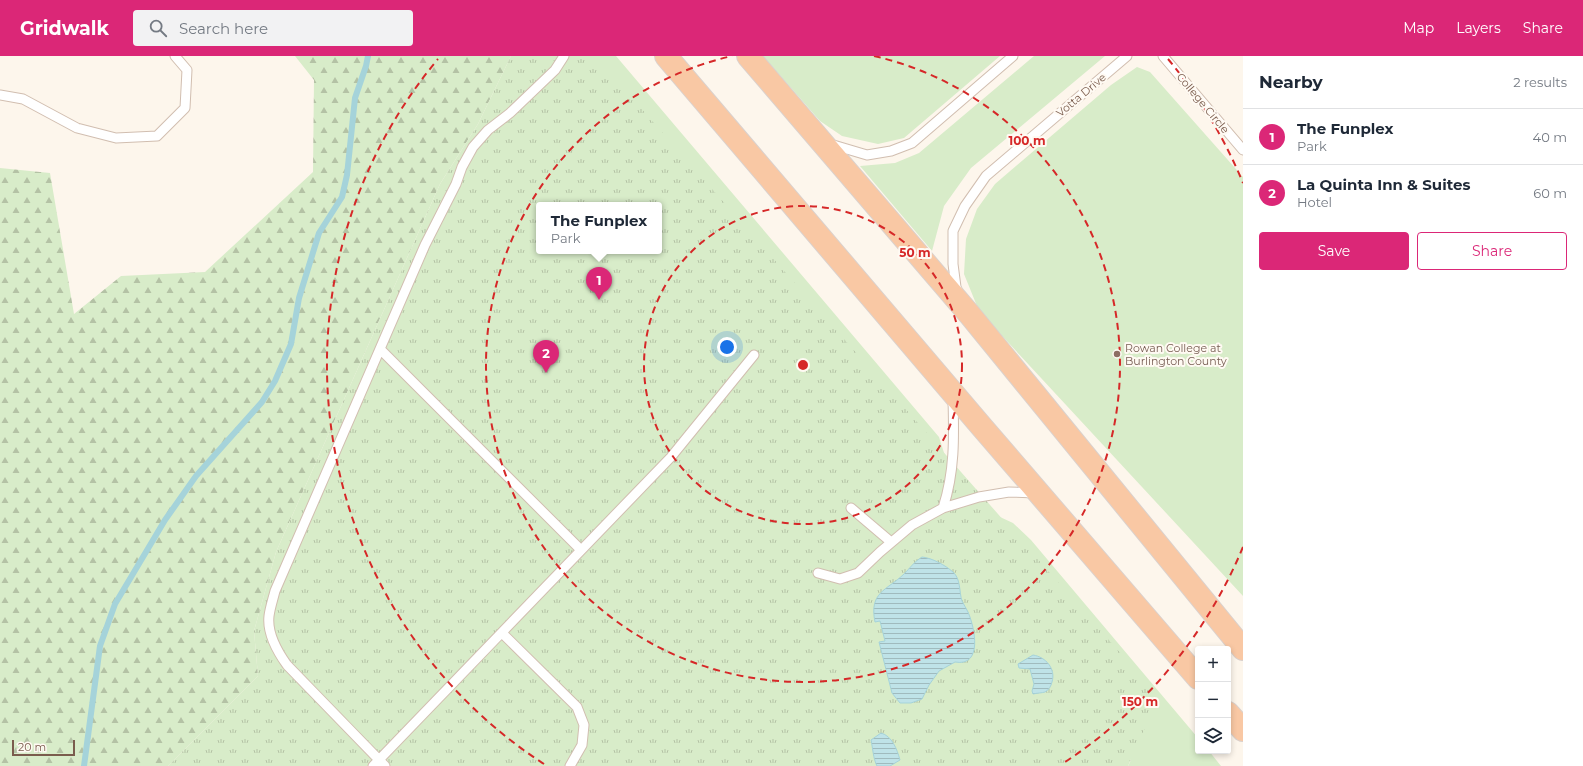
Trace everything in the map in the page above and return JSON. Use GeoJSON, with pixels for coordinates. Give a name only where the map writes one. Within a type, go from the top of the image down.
{"type":"FeatureCollection","features":[{"type":"Feature","properties":{"kind":"highway"},"geometry":{"type":"LineString","coordinates":[[666,56],[1195,675]]}},
{"type":"Feature","properties":{"kind":"highway"},"geometry":{"type":"LineString","coordinates":[[748,56],[970,315],[1243,649]]}},
{"type":"Feature","properties":{"kind":"highway"},"geometry":{"type":"LineString","coordinates":[[1231,716],[1243,730]]}},
{"type":"Feature","properties":{"kind":"lane"},"geometry":{"type":"LineString","coordinates":[[0,95],[23,99],[77,128],[116,138],[157,136],[185,108],[187,70],[175,56]]}},
{"type":"Feature","properties":{"kind":"lane"},"geometry":{"type":"LineString","coordinates":[[564,56],[555,70],[510,113],[488,130],[472,147],[462,167],[456,184],[425,245],[275,591],[269,617],[272,639],[279,654],[287,665],[379,764],[671,457],[754,355]]}},
{"type":"Feature","properties":{"kind":"lane"},"geometry":{"type":"LineString","coordinates":[[821,141],[867,155],[891,151],[912,143],[1013,56]]}},
{"type":"Feature","properties":{"kind":"lane","name":"Votta Drive"},"geometry":{"type":"LineString","coordinates":[[970,315],[956,287],[953,264],[953,231],[964,206],[986,176],[1127,56]]}},
{"type":"Feature","properties":{"kind":"lane","name":"College Circle"},"geometry":{"type":"LineString","coordinates":[[1163,56],[1243,150]]}},
{"type":"Feature","properties":{"kind":"lane"},"geometry":{"type":"LineString","coordinates":[[380,349],[581,550]]}},
{"type":"Feature","properties":{"kind":"lane"},"geometry":{"type":"LineString","coordinates":[[943,508],[949,489],[952,472],[954,440],[953,393]]}},
{"type":"Feature","properties":{"kind":"lane"},"geometry":{"type":"LineString","coordinates":[[818,573],[840,579],[858,573],[891,542],[912,525],[943,508],[979,497],[1009,492],[1039,493]]}},
{"type":"Feature","properties":{"kind":"lane"},"geometry":{"type":"LineString","coordinates":[[851,508],[891,542]]}},
{"type":"Feature","properties":{"kind":"lane"},"geometry":{"type":"LineString","coordinates":[[502,633],[577,707],[584,725],[582,745],[570,766]]}},
{"type":"Feature","properties":{"kind":"green space"},"geometry":{"type":"Polygon","coordinates":[[[295,56],[511,56],[478,124],[440,184],[276,552],[254,631],[258,676],[168,766],[0,766],[0,168],[50,173],[74,314],[121,276],[205,272],[313,172],[314,80],[295,56]]]}},
{"type":"Feature","properties":{"kind":"green space"},"geometry":{"type":"Polygon","coordinates":[[[511,56],[595,56],[1159,697],[1128,766],[168,766],[258,676],[254,631],[276,552],[440,184],[478,124],[511,56]]]}},
{"type":"Feature","properties":{"kind":"green space"},"geometry":{"type":"Polygon","coordinates":[[[580,56],[616,56],[939,437],[945,456],[580,56]]]}},
{"type":"Feature","properties":{"kind":"green space"},"geometry":{"type":"Polygon","coordinates":[[[763,56],[1000,56],[904,138],[878,144],[842,136],[820,121],[763,56]]]}},
{"type":"Feature","properties":{"kind":"green space"},"geometry":{"type":"Polygon","coordinates":[[[1034,56],[1105,56],[971,168],[944,206],[932,251],[860,166],[895,163],[919,153],[1034,56]]]}},
{"type":"Feature","properties":{"kind":"green space"},"geometry":{"type":"Polygon","coordinates":[[[1137,67],[1150,72],[1243,177],[1243,596],[979,311],[964,274],[966,239],[977,209],[995,184],[1111,85],[1137,67]]]}},
{"type":"Feature","properties":{"kind":"green space"},"geometry":{"type":"Polygon","coordinates":[[[987,511],[1013,523],[1031,540],[1195,734],[1195,754],[1211,754],[1221,766],[1128,766],[1131,760],[987,511]]]}},
{"type":"Feature","properties":{"kind":"water"},"geometry":{"type":"Polygon","coordinates":[[[922,557],[938,562],[950,569],[956,575],[959,582],[962,601],[971,619],[975,645],[970,659],[964,662],[955,662],[939,671],[929,685],[922,699],[911,703],[900,703],[892,693],[879,642],[885,641],[880,621],[875,622],[874,604],[880,593],[922,557]]]}},
{"type":"Feature","properties":{"kind":"water"},"geometry":{"type":"Polygon","coordinates":[[[1033,655],[1042,658],[1049,664],[1053,677],[1048,690],[1033,694],[1032,691],[1034,684],[1030,669],[1019,668],[1018,664],[1033,655]]]}},
{"type":"Feature","properties":{"kind":"water"},"geometry":{"type":"Polygon","coordinates":[[[881,733],[888,737],[896,747],[900,760],[890,766],[877,766],[875,760],[871,740],[881,733]]]}},
{"type":"Feature","properties":{"kind":"waterway"},"geometry":{"type":"LineString","coordinates":[[84,766],[100,646],[115,604],[165,520],[196,476],[262,402],[275,381],[291,344],[299,298],[319,233],[342,197],[347,175],[355,98],[368,56]]}},
{"type":"Feature","properties":{"kind":"place","name":"The Funplex"},"geometry":{"type":"Point","coordinates":[599,300]}},
{"type":"Feature","properties":{"kind":"place","name":"Rowan College at Burlington County"},"geometry":{"type":"Point","coordinates":[1117,354]}},
{"type":"Feature","properties":{"kind":"place","name":"La Quinta Inn & Suites"},"geometry":{"type":"Point","coordinates":[546,373]}}]}
